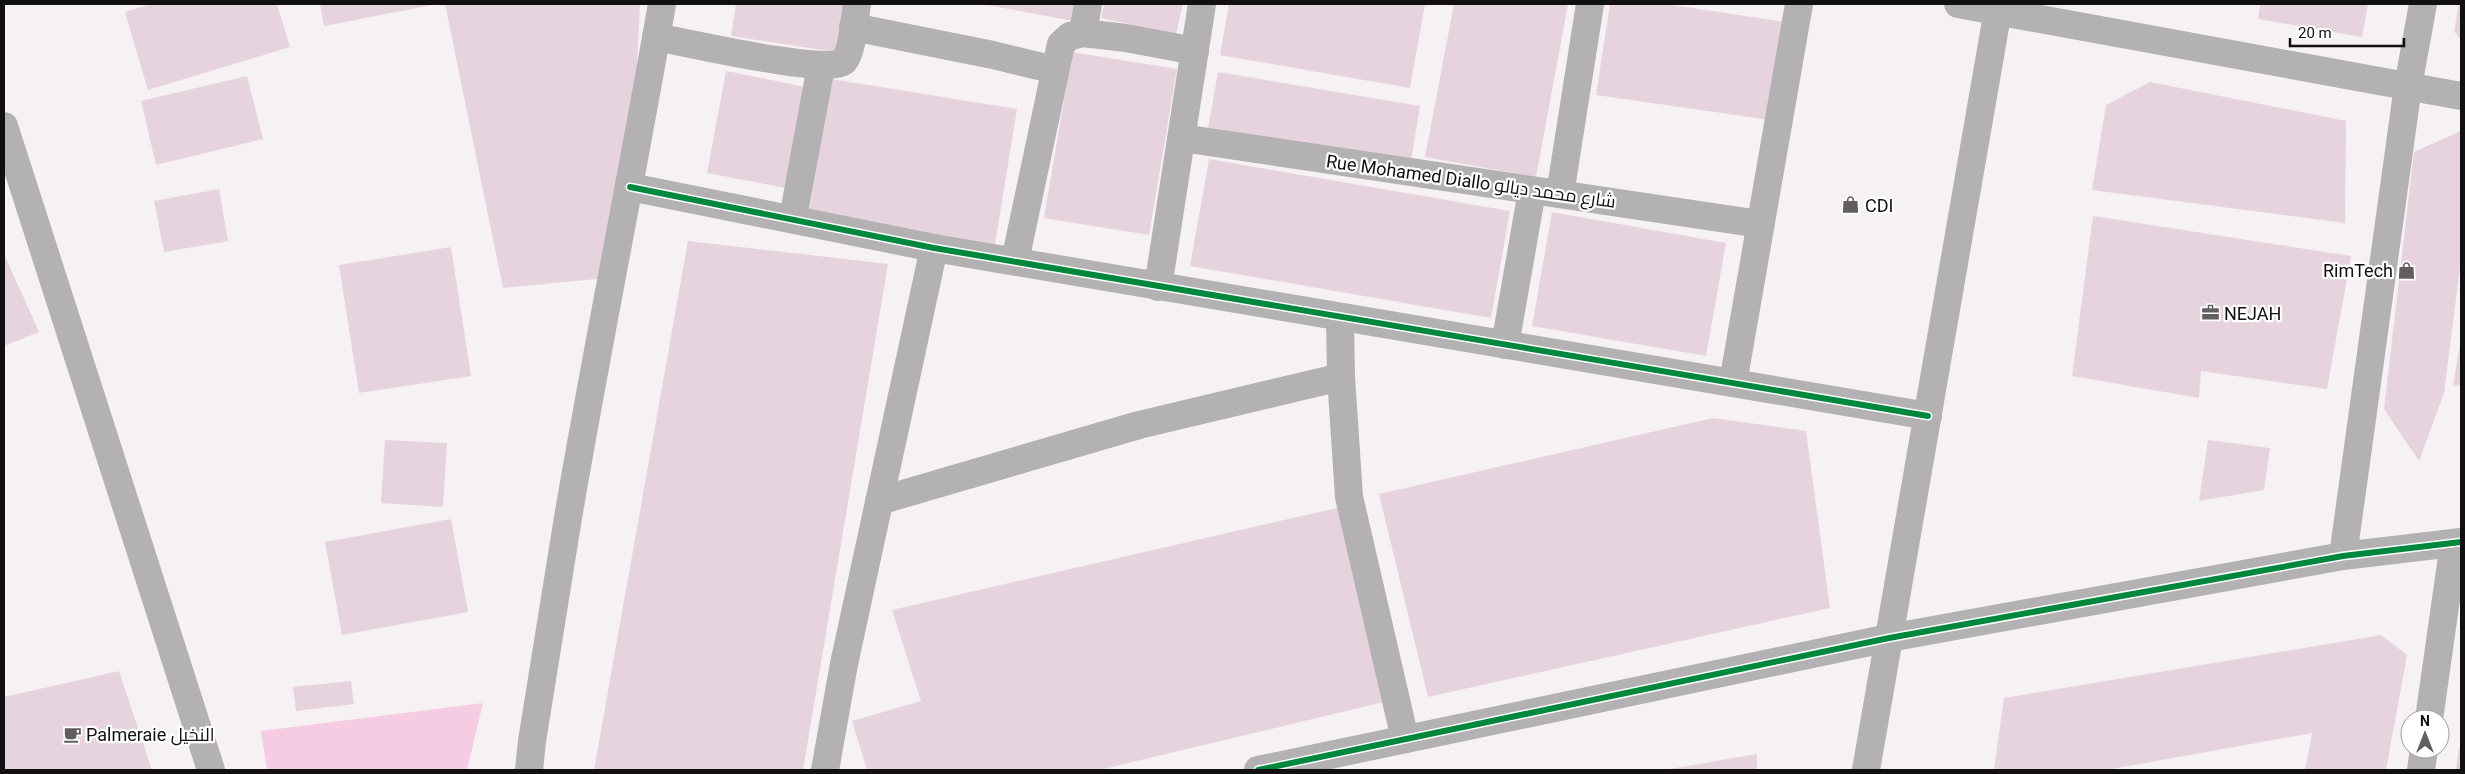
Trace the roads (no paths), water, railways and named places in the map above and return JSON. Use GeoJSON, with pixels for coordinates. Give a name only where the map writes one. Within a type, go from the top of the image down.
{"type":"FeatureCollection","features":[{"type":"Feature","properties":{"kind":"street"},"geometry":{"type":"LineString","coordinates":[[529,770],[570,506],[614,263],[630,187],[662,4]]}},
{"type":"Feature","properties":{"kind":"street"},"geometry":{"type":"LineString","coordinates":[[1084,33],[1088,4]]}},
{"type":"Feature","properties":{"kind":"street"},"geometry":{"type":"LineString","coordinates":[[1158,286],[1202,4]]}},
{"type":"Feature","properties":{"kind":"street"},"geometry":{"type":"LineString","coordinates":[[1560,194],[1590,4]]}},
{"type":"Feature","properties":{"kind":"street"},"geometry":{"type":"LineString","coordinates":[[1733,382],[1799,4]]}},
{"type":"Feature","properties":{"kind":"street"},"geometry":{"type":"LineString","coordinates":[[1958,4],[1998,7],[2461,96]]}},
{"type":"Feature","properties":{"kind":"street"},"geometry":{"type":"LineString","coordinates":[[2343,556],[2408,86],[2423,4]]}},
{"type":"Feature","properties":{"kind":"street"},"geometry":{"type":"LineString","coordinates":[[1866,770],[1998,7]]}},
{"type":"Feature","properties":{"kind":"street"},"geometry":{"type":"LineString","coordinates":[[656,37],[821,66],[838,65],[845,61],[855,15],[993,55],[1055,70]]}},
{"type":"Feature","properties":{"kind":"street"},"geometry":{"type":"LineString","coordinates":[[1015,261],[1061,44],[1070,36],[1084,33],[1126,38],[1195,51]]}},
{"type":"Feature","properties":{"kind":"street"},"geometry":{"type":"LineString","coordinates":[[793,218],[821,66]]}},
{"type":"Feature","properties":{"kind":"street"},"geometry":{"type":"LineString","coordinates":[[4,126],[211,770]]}},
{"type":"Feature","properties":{"kind":"street","name":"Rue Mohamed Diallo شارع محمد ديالو"},"geometry":{"type":"LineString","coordinates":[[1182,138],[1760,224]]}},
{"type":"Feature","properties":{"kind":"street"},"geometry":{"type":"LineString","coordinates":[[630,187],[793,218],[934,248],[1928,416]]}},
{"type":"Feature","properties":{"kind":"street"},"geometry":{"type":"LineString","coordinates":[[1505,345],[1532,190]]}},
{"type":"Feature","properties":{"kind":"street"},"geometry":{"type":"LineString","coordinates":[[825,770],[844,664],[934,248]]}},
{"type":"Feature","properties":{"kind":"street"},"geometry":{"type":"LineString","coordinates":[[1340,318],[1341,377],[1349,497],[1405,740]]}},
{"type":"Feature","properties":{"kind":"street"},"geometry":{"type":"LineString","coordinates":[[879,501],[1139,425],[1341,377]]}},
{"type":"Feature","properties":{"kind":"street"},"geometry":{"type":"LineString","coordinates":[[1258,770],[1889,638],[2343,556],[2458,543],[2431,709]]}},
{"type":"Feature","properties":{"kind":"place","name":"CDI"},"geometry":{"type":"Point","coordinates":[1851,205]}},
{"type":"Feature","properties":{"kind":"place","name":"RimTech"},"geometry":{"type":"Point","coordinates":[2407,270]}},
{"type":"Feature","properties":{"kind":"place","name":"NEJAH"},"geometry":{"type":"Point","coordinates":[2210,313]}},
{"type":"Feature","properties":{"kind":"place","name":"Palmeraie النخيل"},"geometry":{"type":"Point","coordinates":[72,734]}}]}
